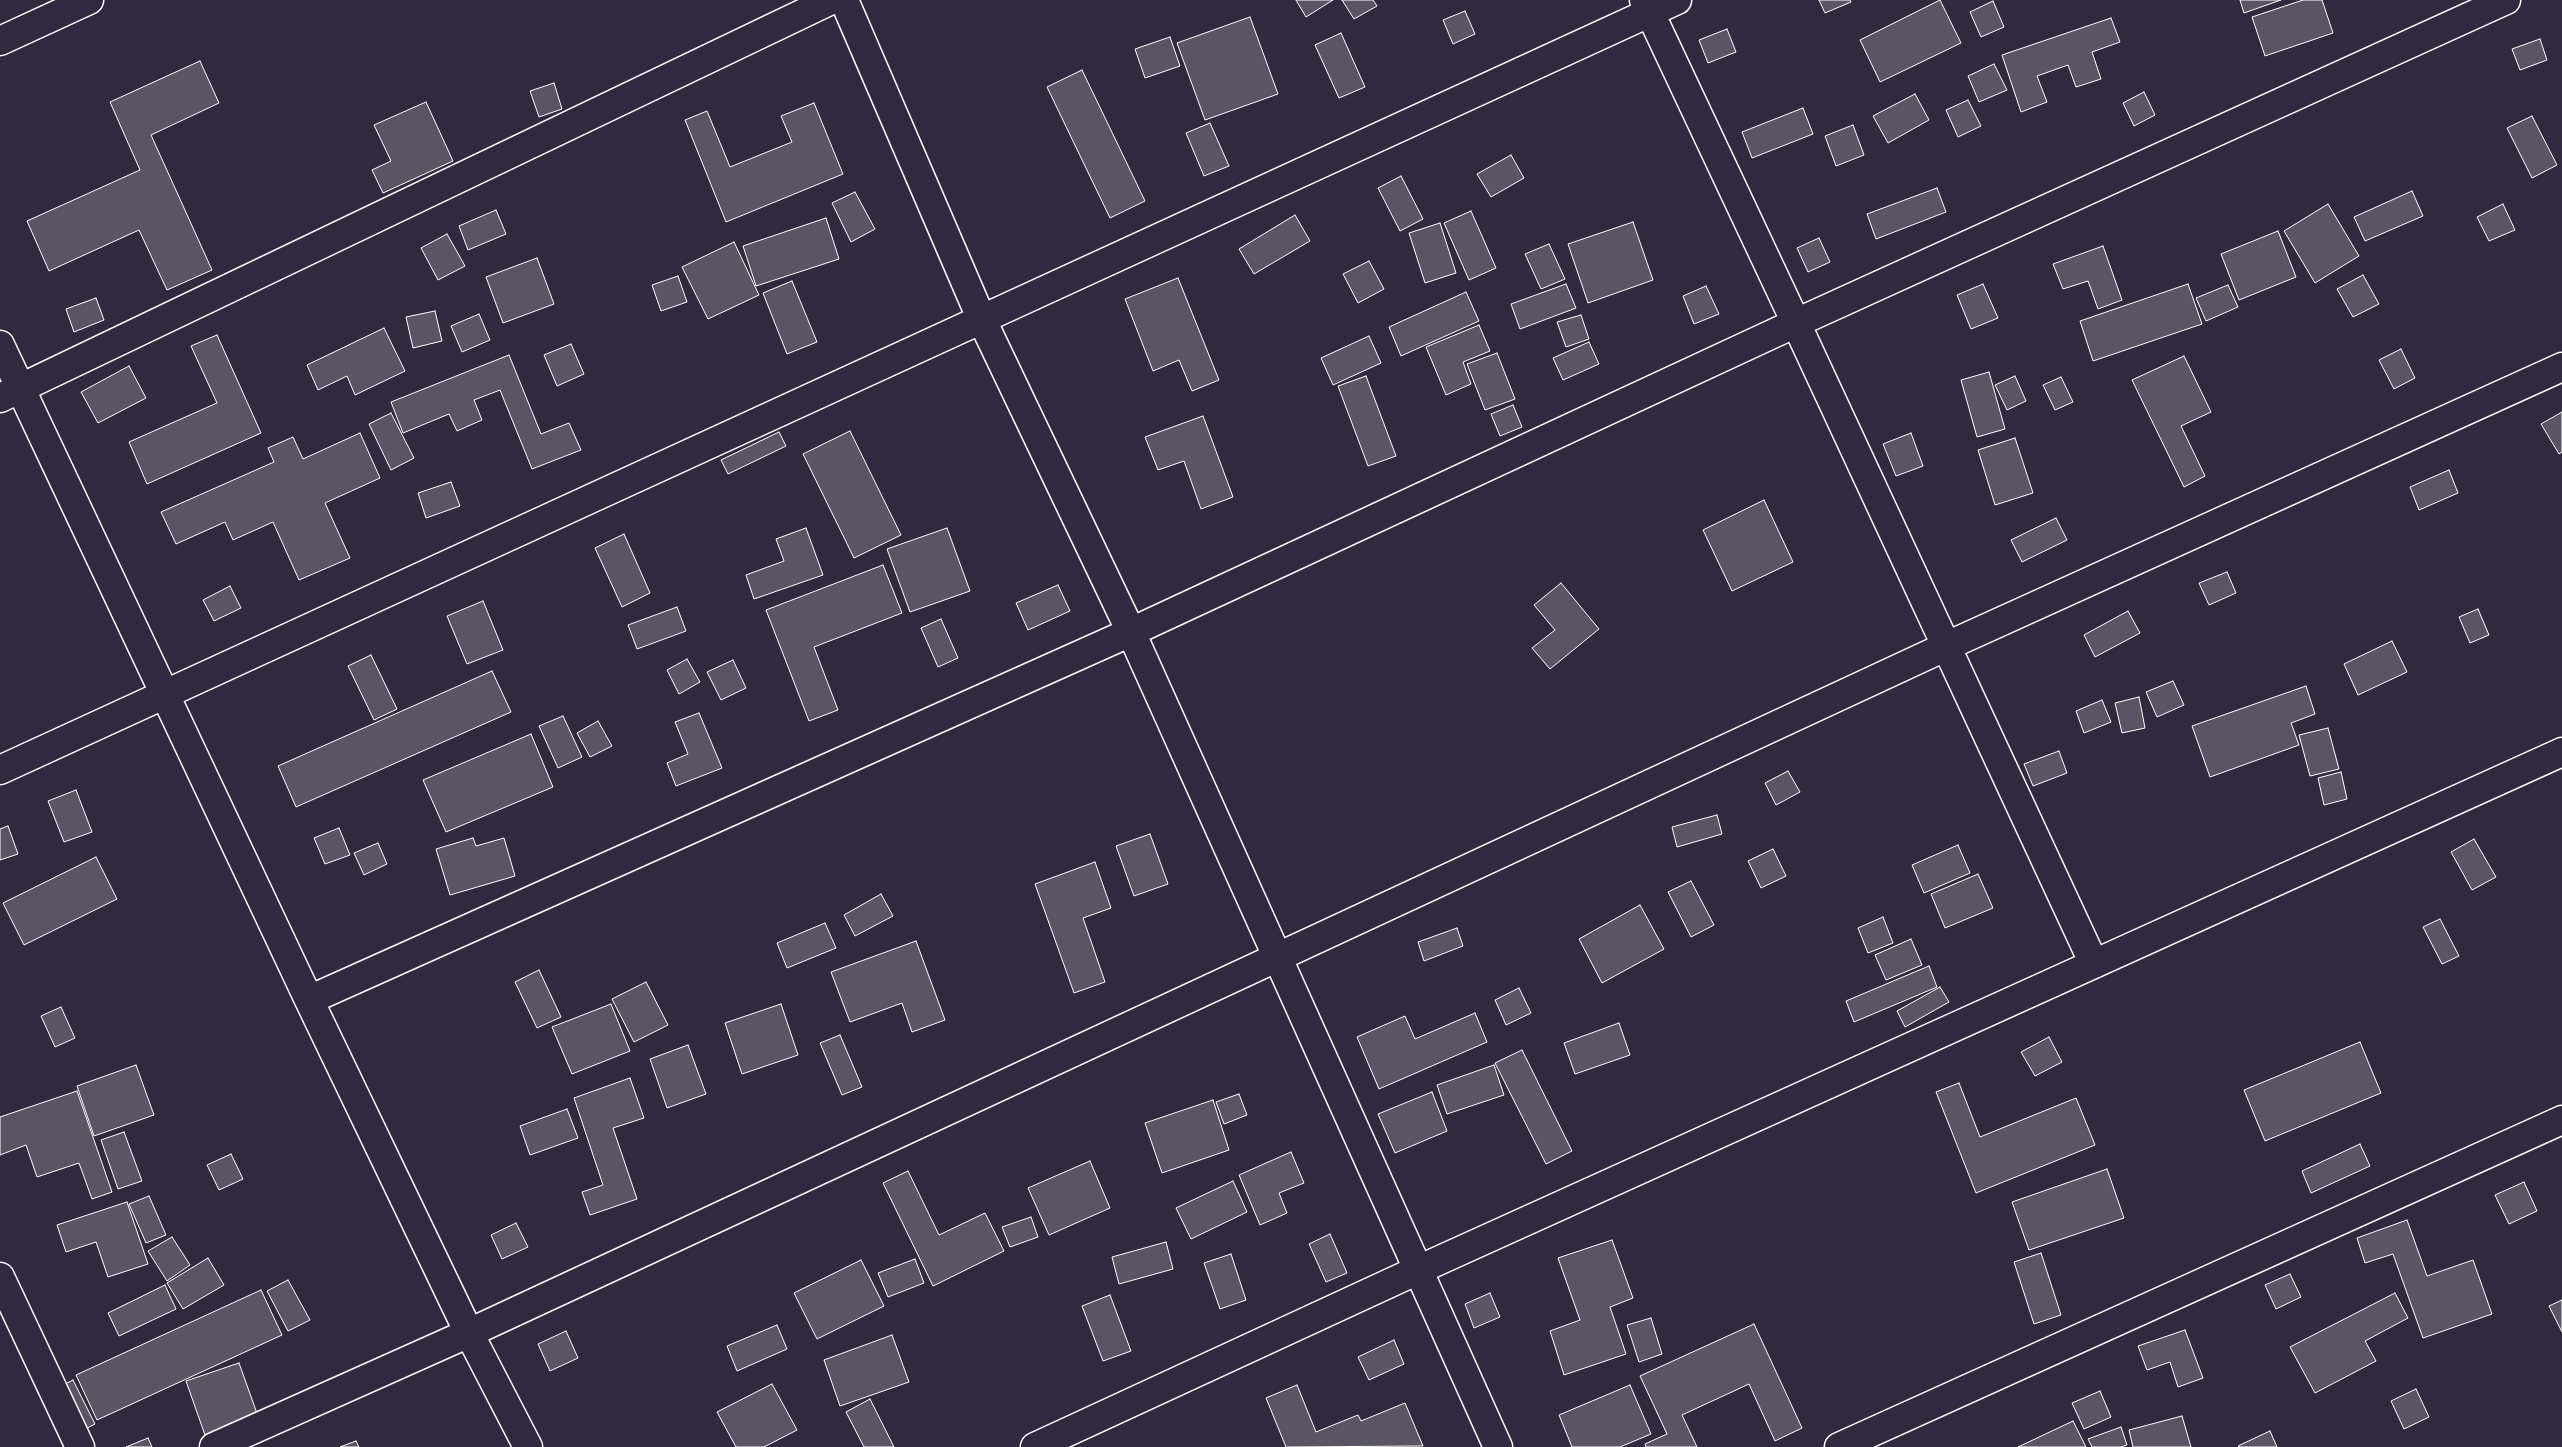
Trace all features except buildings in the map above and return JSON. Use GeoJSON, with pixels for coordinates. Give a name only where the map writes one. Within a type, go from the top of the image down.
{"type":"FeatureCollection","features":[{"type":"Feature","properties":{"kind":"street"},"geometry":{"type":"LineString","coordinates":[[0,41],[89,0]]}},
{"type":"Feature","properties":{"kind":"street"},"geometry":{"type":"LineString","coordinates":[[10,393],[831,0]]}},
{"type":"Feature","properties":{"kind":"street"},"geometry":{"type":"LineString","coordinates":[[844,0],[981,318],[1131,632],[1498,1447]]}},
{"type":"Feature","properties":{"kind":"street"},"geometry":{"type":"LineString","coordinates":[[0,770],[981,318],[1647,6],[1677,0]]}},
{"type":"Feature","properties":{"kind":"street"},"geometry":{"type":"LineString","coordinates":[[309,1000],[1131,632],[1796,323],[2506,0]]}},
{"type":"Feature","properties":{"kind":"street"},"geometry":{"type":"LineString","coordinates":[[1647,6],[2094,964]]}},
{"type":"Feature","properties":{"kind":"street"},"geometry":{"type":"LineString","coordinates":[[0,345],[10,393],[164,693],[469,1333],[528,1447]]}},
{"type":"Feature","properties":{"kind":"street"},"geometry":{"type":"LineString","coordinates":[[214,1447],[469,1333],[1947,646],[2562,366]]}},
{"type":"Feature","properties":{"kind":"street"},"geometry":{"type":"LineString","coordinates":[[1035,1447],[1418,1270],[2562,752]]}},
{"type":"Feature","properties":{"kind":"street"},"geometry":{"type":"LineString","coordinates":[[1840,1447],[2562,1120]]}},
{"type":"Feature","properties":{"kind":"street"},"geometry":{"type":"LineString","coordinates":[[0,1277],[80,1447]]}}]}
